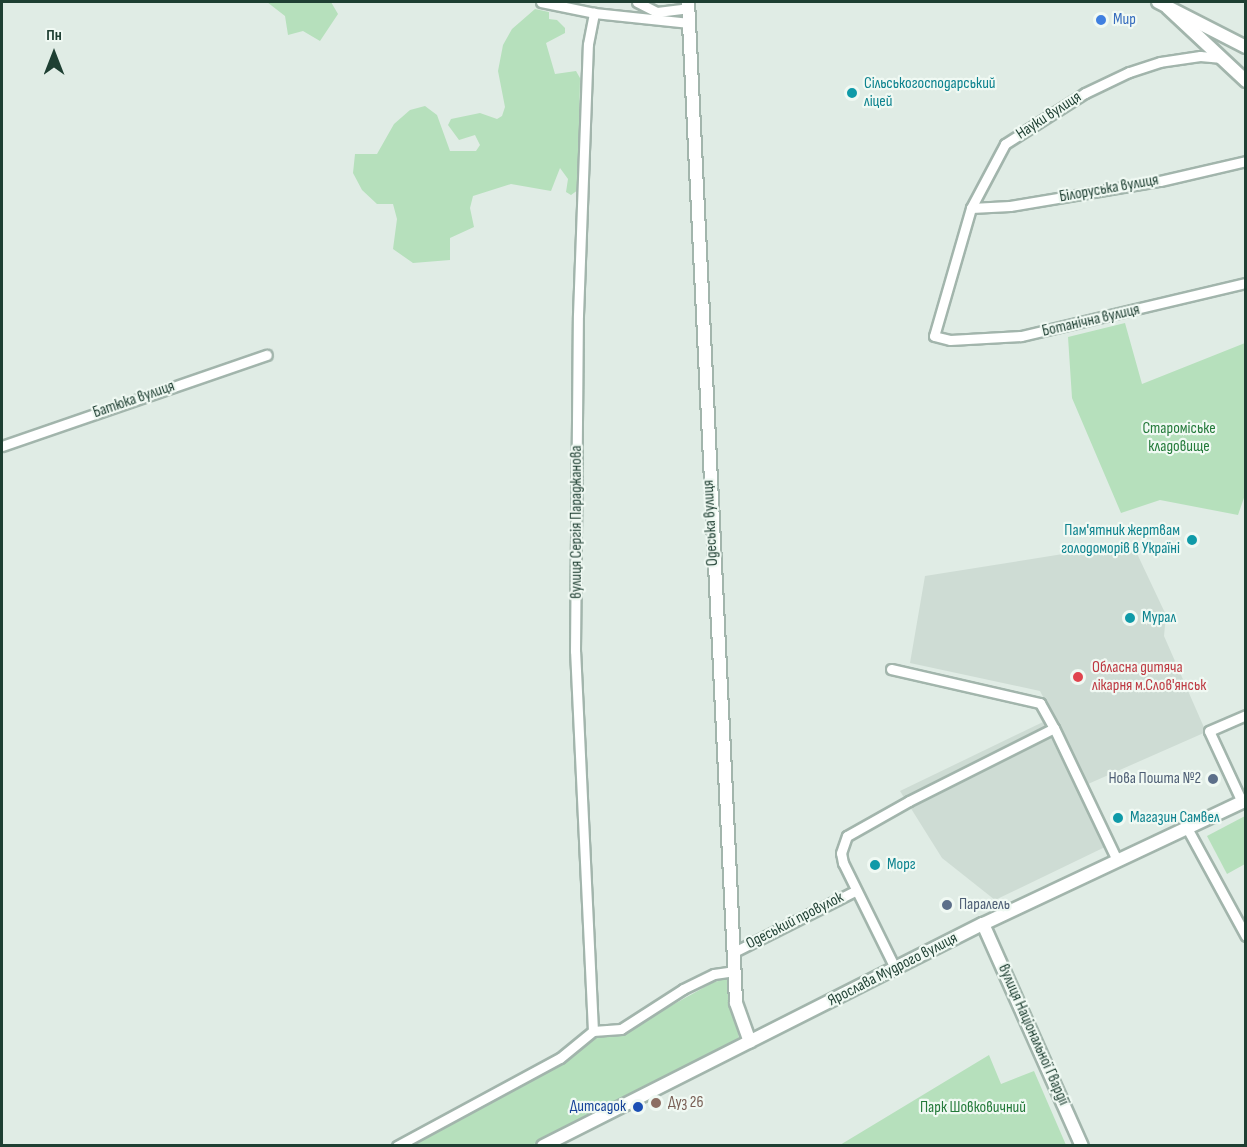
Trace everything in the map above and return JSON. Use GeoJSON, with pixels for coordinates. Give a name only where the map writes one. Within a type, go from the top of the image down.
{"type":"FeatureCollection","features":[{"type":"Feature","properties":{"kind":"street"},"geometry":{"type":"LineString","coordinates":[[541,2],[594,13],[688,23]]}},
{"type":"Feature","properties":{"kind":"street"},"geometry":{"type":"LineString","coordinates":[[637,2],[657,12],[688,5]]}},
{"type":"Feature","properties":{"kind":"street","name":"Одеська вулиця"},"geometry":{"type":"LineString","coordinates":[[688,5],[736,1004],[750,1042]]}},
{"type":"Feature","properties":{"kind":"street"},"geometry":{"type":"LineString","coordinates":[[1163,5],[1245,47]]}},
{"type":"Feature","properties":{"kind":"street"},"geometry":{"type":"LineString","coordinates":[[1163,5],[1245,81]]}},
{"type":"Feature","properties":{"kind":"street","name":"вулиця Сергія Параджанова"},"geometry":{"type":"LineString","coordinates":[[593,1031],[575,651],[578,303],[588,44],[594,13]]}},
{"type":"Feature","properties":{"kind":"street","name":"Науки вулиця"},"geometry":{"type":"LineString","coordinates":[[934,336],[971,208],[1005,144],[1084,93],[1160,62],[1200,56],[1222,58]]}},
{"type":"Feature","properties":{"kind":"street","name":"Білоруська вулиця"},"geometry":{"type":"LineString","coordinates":[[971,208],[1010,206],[1160,181],[1245,161]]}},
{"type":"Feature","properties":{"kind":"street","name":"Ботанічна вулиця"},"geometry":{"type":"LineString","coordinates":[[934,336],[950,340],[1021,336],[1245,283]]}},
{"type":"Feature","properties":{"kind":"street","name":"Батюка вулиця"},"geometry":{"type":"LineString","coordinates":[[2,446],[267,355]]}},
{"type":"Feature","properties":{"kind":"street"},"geometry":{"type":"LineString","coordinates":[[891,669],[1040,703],[1118,860]]}},
{"type":"Feature","properties":{"kind":"street"},"geometry":{"type":"LineString","coordinates":[[1244,801],[1209,731],[1245,715]]}},
{"type":"Feature","properties":{"kind":"street"},"geometry":{"type":"LineString","coordinates":[[894,968],[855,891],[840,853],[847,836],[909,801],[1054,728]]}},
{"type":"Feature","properties":{"kind":"street","name":"Ярослава Мудрого вулиця"},"geometry":{"type":"LineString","coordinates":[[543,1146],[983,924],[1244,801]]}},
{"type":"Feature","properties":{"kind":"street"},"geometry":{"type":"LineString","coordinates":[[1187,828],[1245,936]]}},
{"type":"Feature","properties":{"kind":"street","name":"Одеський провулок"},"geometry":{"type":"LineString","coordinates":[[734,952],[855,891]]}},
{"type":"Feature","properties":{"kind":"street","name":"вулиця Національної Гвардії"},"geometry":{"type":"LineString","coordinates":[[983,924],[1082,1146]]}},
{"type":"Feature","properties":{"kind":"street"},"geometry":{"type":"LineString","coordinates":[[397,1146],[560,1058],[593,1031],[621,1029],[683,989],[714,974],[735,971]]}},
{"type":"Feature","properties":{"kind":"shaded area","name":"Обласна дитяча лікарня м.Слов'янськ"},"geometry":{"type":"Polygon","coordinates":[[[1132,543],[1166,615],[1164,636],[1206,732],[1088,784],[1040,691],[910,663],[925,576],[1132,543]]]}},
{"type":"Feature","properties":{"kind":"shaded area"},"geometry":{"type":"Polygon","coordinates":[[[1043,722],[1105,847],[995,900],[942,858],[900,791],[1043,722]]]}},
{"type":"Feature","properties":{"kind":"green space"},"geometry":{"type":"Polygon","coordinates":[[[267,2],[331,2],[338,14],[320,41],[303,31],[288,35],[285,16],[267,2]]]}},
{"type":"Feature","properties":{"kind":"green space"},"geometry":{"type":"Polygon","coordinates":[[[535,9],[549,12],[549,19],[557,20],[565,28],[565,33],[546,43],[555,74],[576,71],[580,78],[578,190],[571,195],[566,192],[568,179],[560,168],[551,191],[511,184],[473,196],[470,208],[474,227],[450,238],[450,260],[413,263],[393,249],[397,219],[393,204],[377,204],[362,190],[353,173],[355,154],[377,154],[394,124],[410,110],[425,106],[437,115],[450,151],[476,151],[480,145],[475,135],[459,140],[448,125],[451,119],[480,113],[497,119],[502,116],[505,107],[498,71],[503,45],[512,29],[535,9]]]}},
{"type":"Feature","properties":{"kind":"green space","name":"Староміське кладовище"},"geometry":{"type":"Polygon","coordinates":[[[1125,323],[1142,384],[1245,343],[1246,492],[1238,515],[1160,500],[1121,513],[1072,398],[1068,337],[1125,323]]]}},
{"type":"Feature","properties":{"kind":"green space"},"geometry":{"type":"Polygon","coordinates":[[[1245,816],[1245,864],[1227,874],[1207,836],[1245,816]]]}},
{"type":"Feature","properties":{"kind":"green space"},"geometry":{"type":"Polygon","coordinates":[[[730,977],[739,1038],[730,1046],[532,1145],[407,1146],[562,1062],[594,1037],[622,1033],[712,983],[730,977]]]}},
{"type":"Feature","properties":{"kind":"green space","name":"Парк Шовковичний"},"geometry":{"type":"Polygon","coordinates":[[[989,1055],[1001,1084],[1034,1071],[1066,1145],[840,1145],[989,1055]]]}},
{"type":"Feature","properties":{"kind":"place","name":"Мир"},"geometry":{"type":"Point","coordinates":[1101,20]}},
{"type":"Feature","properties":{"kind":"place","name":"Сільськогосподарський ліцей"},"geometry":{"type":"Point","coordinates":[852,93]}},
{"type":"Feature","properties":{"kind":"place","name":"Пам'ятник жертвам голодоморів в Україні"},"geometry":{"type":"Point","coordinates":[1192,540]}},
{"type":"Feature","properties":{"kind":"place","name":"Мурал"},"geometry":{"type":"Point","coordinates":[1130,618]}},
{"type":"Feature","properties":{"kind":"place","name":"Обласна дитяча лікарня м.Слов'янськ"},"geometry":{"type":"Point","coordinates":[1078,677]}},
{"type":"Feature","properties":{"kind":"place","name":"Нова Пошта №2"},"geometry":{"type":"Point","coordinates":[1213,779]}},
{"type":"Feature","properties":{"kind":"place","name":"Магазин Самвел"},"geometry":{"type":"Point","coordinates":[1118,818]}},
{"type":"Feature","properties":{"kind":"place","name":"Морг"},"geometry":{"type":"Point","coordinates":[875,865]}},
{"type":"Feature","properties":{"kind":"place","name":"Паралель"},"geometry":{"type":"Point","coordinates":[947,905]}},
{"type":"Feature","properties":{"kind":"place","name":"Дуз 26"},"geometry":{"type":"Point","coordinates":[656,1103]}},
{"type":"Feature","properties":{"kind":"place","name":"Дитсадок"},"geometry":{"type":"Point","coordinates":[638,1107]}}]}
